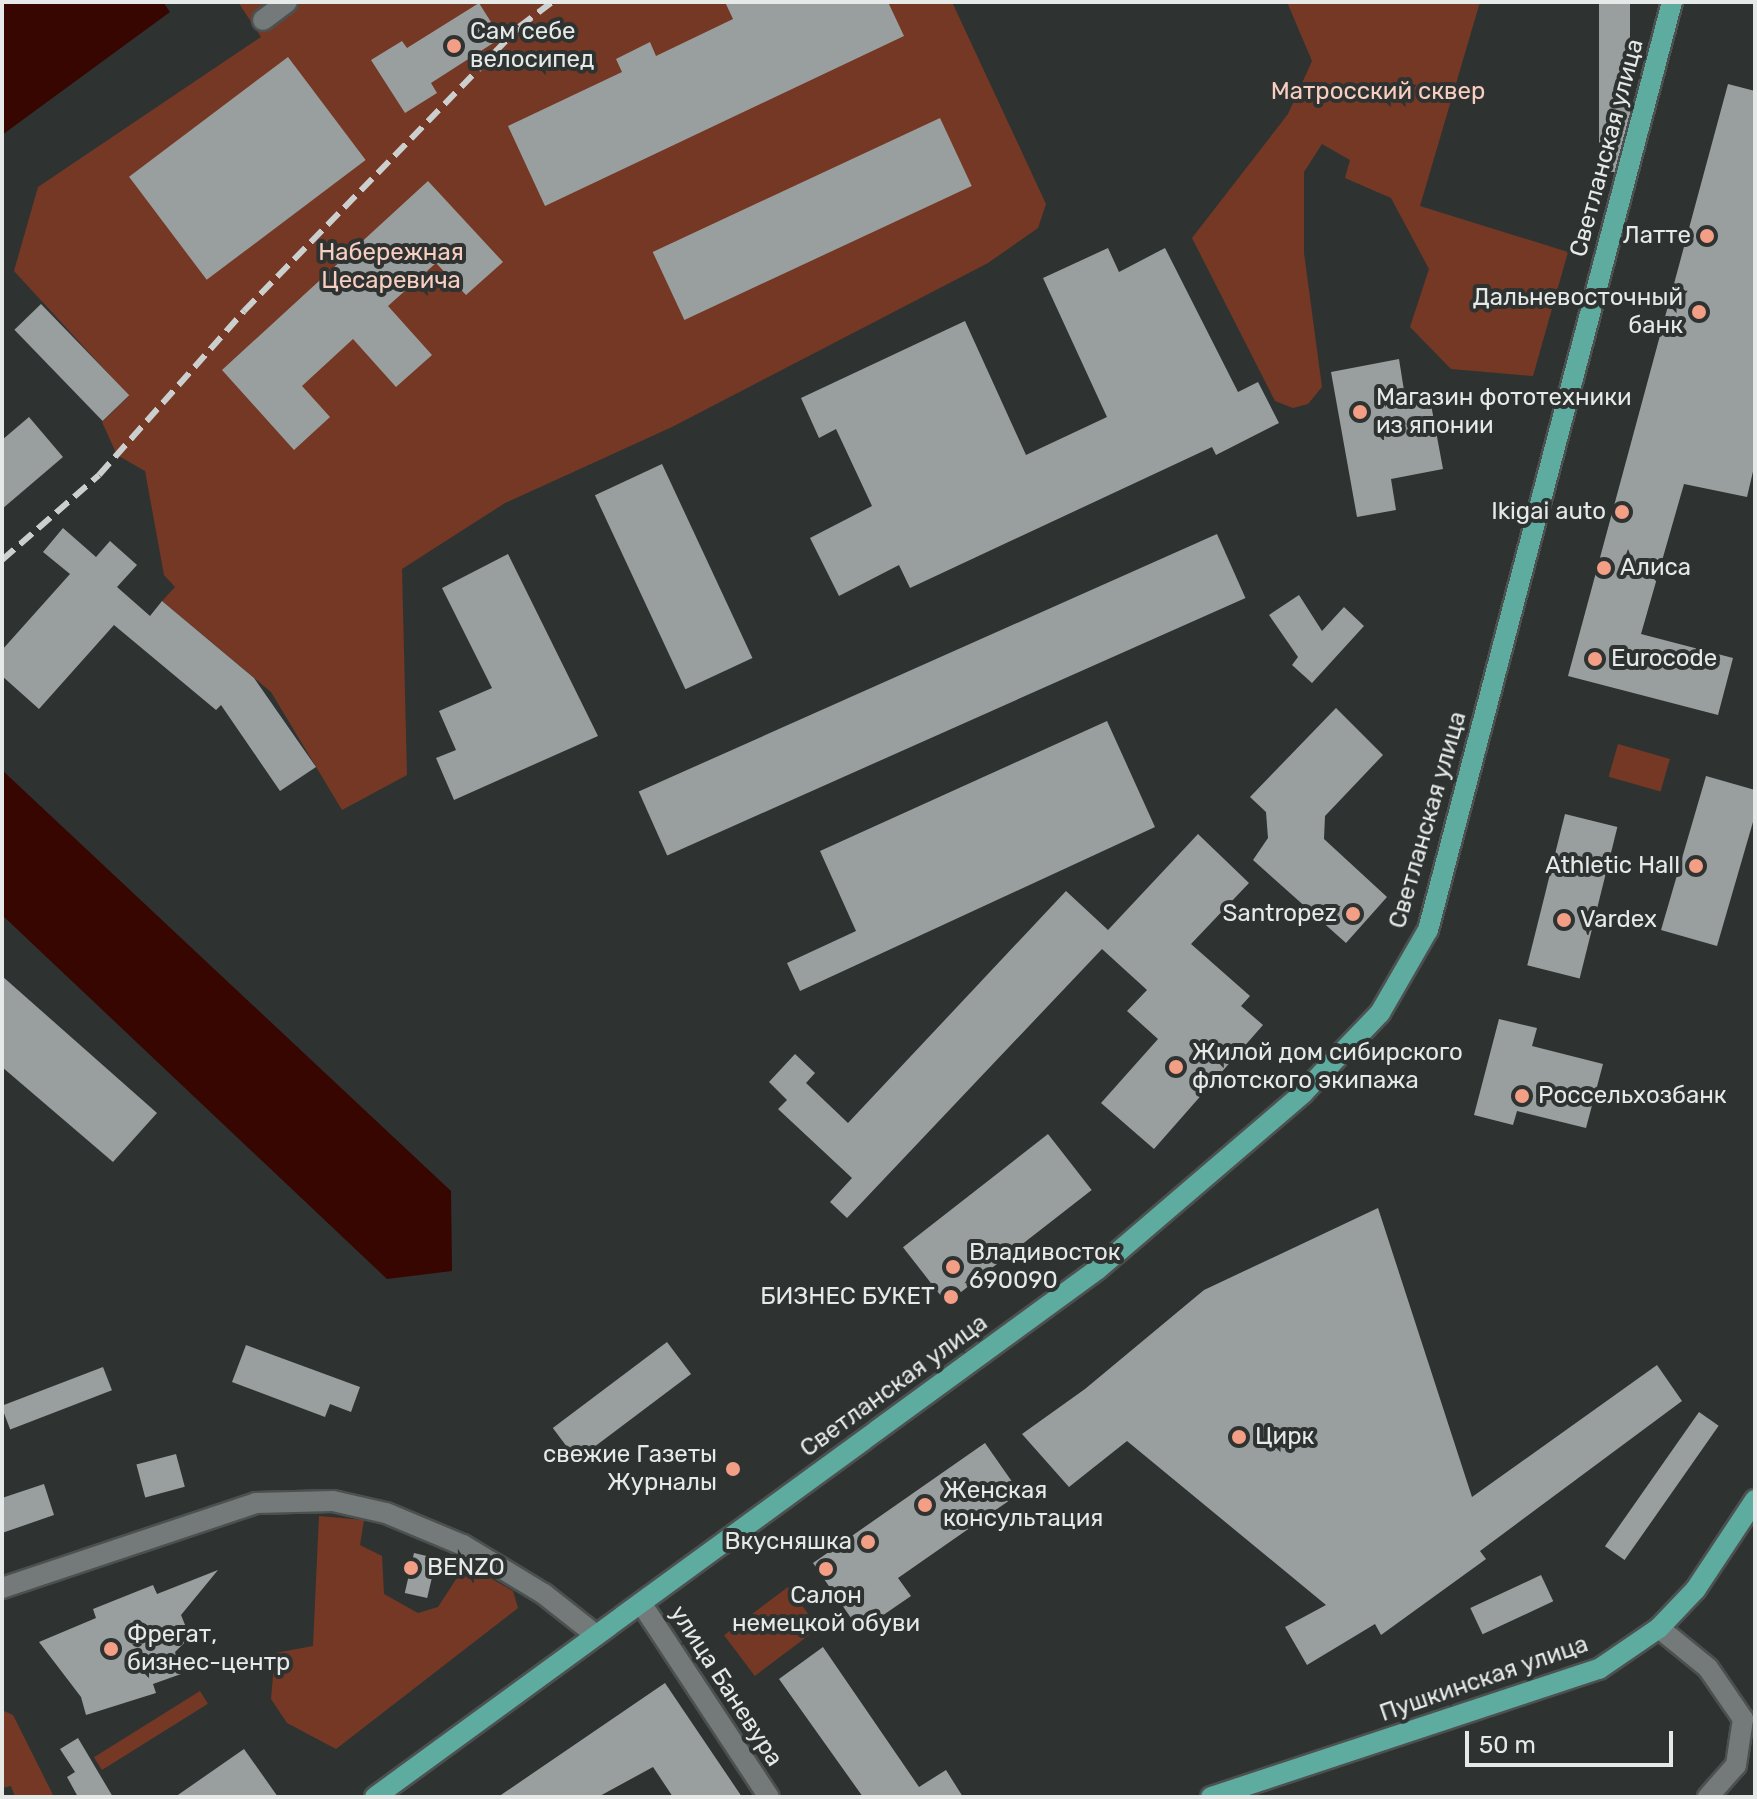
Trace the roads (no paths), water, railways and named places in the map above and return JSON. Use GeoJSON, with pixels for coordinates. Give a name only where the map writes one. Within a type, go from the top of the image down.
{"type":"FeatureCollection","features":[{"type":"Feature","properties":{"kind":"main road","name":"Светланская улица"},"geometry":{"type":"LineString","coordinates":[[375,1797],[1148,1230],[1303,1093],[1380,1013],[1428,930],[1672,2]]}},
{"type":"Feature","properties":{"kind":"main road","name":"Пушкинская улица"},"geometry":{"type":"LineString","coordinates":[[1211,1797],[1599,1669],[1659,1628],[1696,1589],[1755,1500]]}},
{"type":"Feature","properties":{"kind":"street"},"geometry":{"type":"LineString","coordinates":[[263,20],[287,2]]}},
{"type":"Feature","properties":{"kind":"street"},"geometry":{"type":"LineString","coordinates":[[2,1588],[256,1503],[333,1501],[386,1513],[463,1545],[544,1594],[596,1635]]}},
{"type":"Feature","properties":{"kind":"street","name":"улица Баневура"},"geometry":{"type":"LineString","coordinates":[[641,1603],[769,1797]]}},
{"type":"Feature","properties":{"kind":"street"},"geometry":{"type":"LineString","coordinates":[[1659,1628],[1708,1668],[1743,1719],[1736,1765],[1708,1797]]}},
{"type":"Feature","properties":{"kind":"railway"},"geometry":{"type":"LineString","coordinates":[[2,560],[99,475],[244,311],[519,27],[552,2]]}},
{"type":"Feature","properties":{"kind":"place","name":"Сам себе велосипед"},"geometry":{"type":"Point","coordinates":[454,46]}},
{"type":"Feature","properties":{"kind":"place","name":"Латте"},"geometry":{"type":"Point","coordinates":[1707,236]}},
{"type":"Feature","properties":{"kind":"place","name":"Дальневосточный банк"},"geometry":{"type":"Point","coordinates":[1699,312]}},
{"type":"Feature","properties":{"kind":"place","name":"Магазин фототехники из японии"},"geometry":{"type":"Point","coordinates":[1360,412]}},
{"type":"Feature","properties":{"kind":"place","name":"Ikigai auto"},"geometry":{"type":"Point","coordinates":[1622,512]}},
{"type":"Feature","properties":{"kind":"place","name":"Алиса"},"geometry":{"type":"Point","coordinates":[1604,568]}},
{"type":"Feature","properties":{"kind":"place","name":"Eurocode"},"geometry":{"type":"Point","coordinates":[1595,659]}},
{"type":"Feature","properties":{"kind":"place","name":"Athletic Hall"},"geometry":{"type":"Point","coordinates":[1696,866]}},
{"type":"Feature","properties":{"kind":"place","name":"Santropez"},"geometry":{"type":"Point","coordinates":[1353,914]}},
{"type":"Feature","properties":{"kind":"place","name":"Vardex"},"geometry":{"type":"Point","coordinates":[1564,920]}},
{"type":"Feature","properties":{"kind":"place","name":"Жилой дом сибирского флотского экипажа"},"geometry":{"type":"Point","coordinates":[1176,1067]}},
{"type":"Feature","properties":{"kind":"place","name":"Россельхозбанк"},"geometry":{"type":"Point","coordinates":[1522,1096]}},
{"type":"Feature","properties":{"kind":"place","name":"Владивосток 690090"},"geometry":{"type":"Point","coordinates":[953,1267]}},
{"type":"Feature","properties":{"kind":"place","name":"БИЗНЕС БУКЕТ"},"geometry":{"type":"Point","coordinates":[951,1297]}},
{"type":"Feature","properties":{"kind":"place","name":"Цирк"},"geometry":{"type":"Point","coordinates":[1239,1437]}},
{"type":"Feature","properties":{"kind":"place","name":"свежие Газеты Журналы"},"geometry":{"type":"Point","coordinates":[733,1469]}},
{"type":"Feature","properties":{"kind":"place","name":"Женская консультация"},"geometry":{"type":"Point","coordinates":[925,1505]}},
{"type":"Feature","properties":{"kind":"place","name":"Вкусняшка"},"geometry":{"type":"Point","coordinates":[868,1542]}},
{"type":"Feature","properties":{"kind":"place","name":"BENZO"},"geometry":{"type":"Point","coordinates":[411,1568]}},
{"type":"Feature","properties":{"kind":"place","name":"Салон немецкой обуви"},"geometry":{"type":"Point","coordinates":[826,1569]}},
{"type":"Feature","properties":{"kind":"place","name":"Фрегат, бизнес-центр"},"geometry":{"type":"Point","coordinates":[111,1649]}},
{"type":"Feature","properties":{"kind":"park label","name":"Матросский сквер"},"geometry":{"type":"Point","coordinates":[1378,92]}},
{"type":"Feature","properties":{"kind":"park label","name":"Набережная Цесаревича"},"geometry":{"type":"Point","coordinates":[391,267]}}]}
